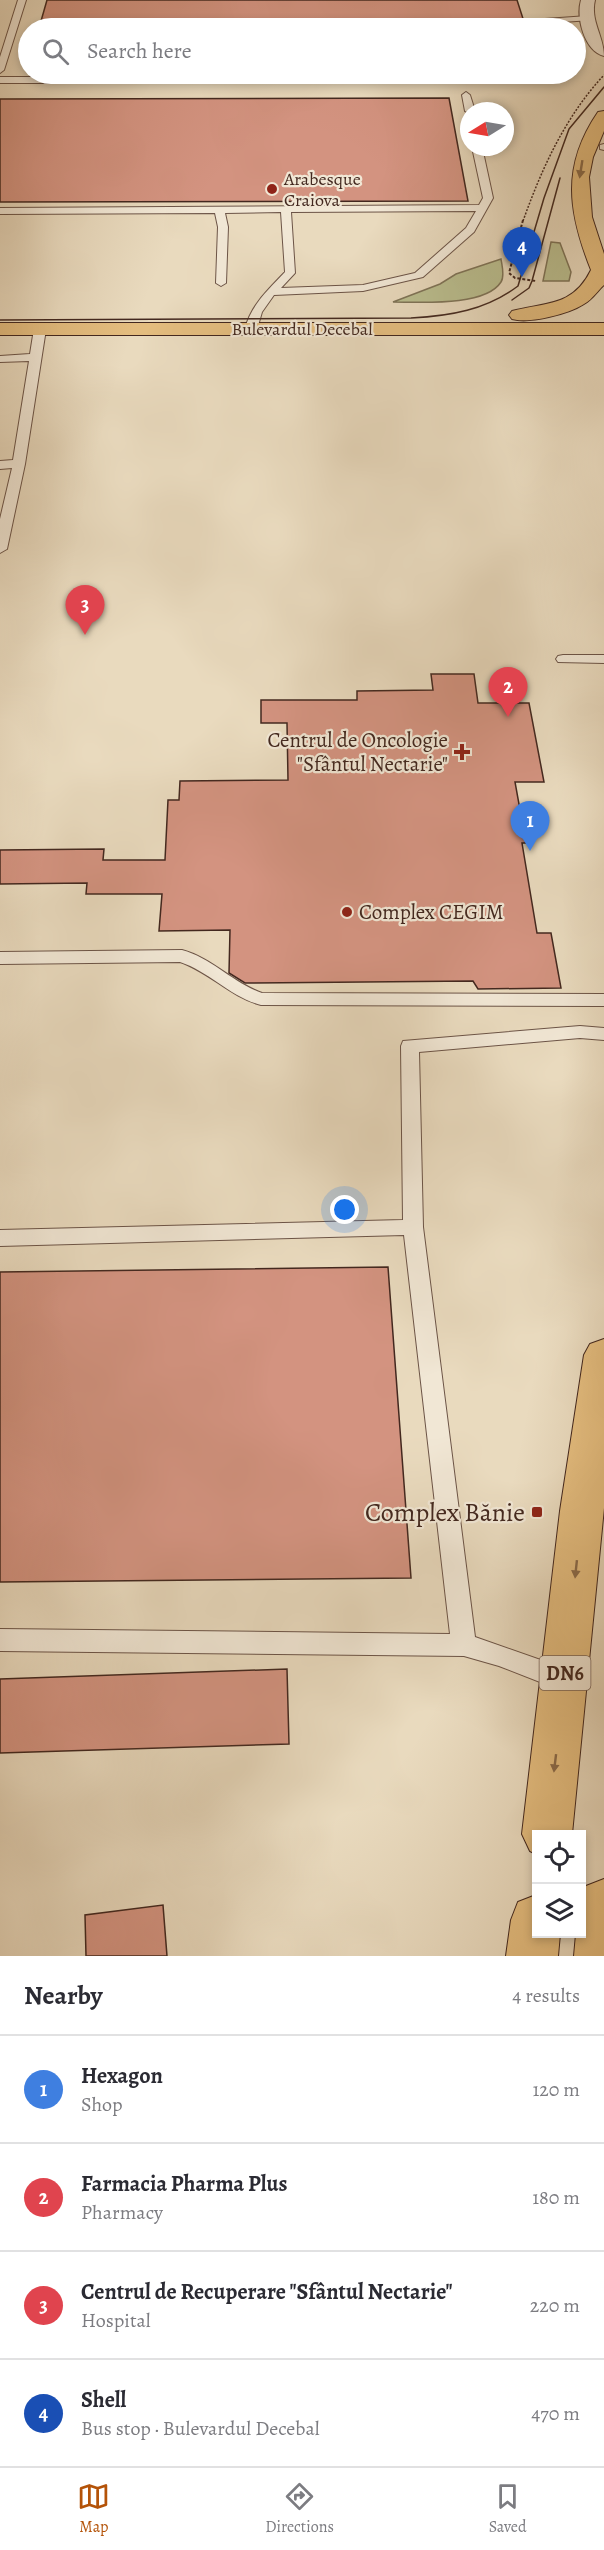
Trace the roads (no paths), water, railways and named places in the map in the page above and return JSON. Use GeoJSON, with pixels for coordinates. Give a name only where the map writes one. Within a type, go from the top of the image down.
{"type":"FeatureCollection","features":[{"type":"Feature","properties":{"kind":"main road"},"geometry":{"type":"LineString","coordinates":[[519,315],[554,309],[578,300],[592,289],[602,274],[583,222],[579,177],[584,153],[604,116]]}},
{"type":"Feature","properties":{"kind":"main road"},"geometry":{"type":"LineString","coordinates":[[604,147],[595,178],[604,230]]}},
{"type":"Feature","properties":{"kind":"main road","name":"Bulevardul Decebal"},"geometry":{"type":"LineString","coordinates":[[0,315],[546,330],[603,320]]}},
{"type":"Feature","properties":{"kind":"main road","name":"Bulevardul Decebal"},"geometry":{"type":"LineString","coordinates":[[0,329],[519,315],[603,320]]}},
{"type":"Feature","properties":{"kind":"main road"},"geometry":{"type":"LineString","coordinates":[[546,330],[604,342]]}},
{"type":"Feature","properties":{"kind":"main road","name":"DN6"},"geometry":{"type":"LineString","coordinates":[[546,1830],[582,1511],[604,1355]]}},
{"type":"Feature","properties":{"kind":"main road"},"geometry":{"type":"LineString","coordinates":[[600,1956],[604,1904]]}},
{"type":"Feature","properties":{"kind":"main road"},"geometry":{"type":"LineString","coordinates":[[532,1956],[534,1938]]}},
{"type":"Feature","properties":{"kind":"street"},"geometry":{"type":"LineString","coordinates":[[588,0],[588,18],[596,42],[604,51]]}},
{"type":"Feature","properties":{"kind":"lane"},"geometry":{"type":"LineString","coordinates":[[0,70],[22,0]]}},
{"type":"Feature","properties":{"kind":"lane"},"geometry":{"type":"LineString","coordinates":[[0,80],[18,80]]}},
{"type":"Feature","properties":{"kind":"lane"},"geometry":{"type":"LineString","coordinates":[[466,95],[468,102]]}},
{"type":"Feature","properties":{"kind":"lane"},"geometry":{"type":"LineString","coordinates":[[272,292],[363,288],[419,274],[470,230],[488,198],[479,156]]}},
{"type":"Feature","properties":{"kind":"lane"},"geometry":{"type":"LineString","coordinates":[[0,211],[482,208]]}},
{"type":"Feature","properties":{"kind":"lane"},"geometry":{"type":"LineString","coordinates":[[252,322],[272,292],[290,273],[286,209]]}},
{"type":"Feature","properties":{"kind":"lane"},"geometry":{"type":"LineString","coordinates":[[219,210],[223,227],[221,283]]}},
{"type":"Feature","properties":{"kind":"lane"},"geometry":{"type":"LineString","coordinates":[[0,549],[19,464],[40,329]]}},
{"type":"Feature","properties":{"kind":"lane"},"geometry":{"type":"LineString","coordinates":[[0,359],[36,357]]}},
{"type":"Feature","properties":{"kind":"lane"},"geometry":{"type":"LineString","coordinates":[[0,465],[19,464]]}},
{"type":"Feature","properties":{"kind":"lane"},"geometry":{"type":"LineString","coordinates":[[564,659],[604,659]]}},
{"type":"Feature","properties":{"kind":"lane"},"geometry":{"type":"LineString","coordinates":[[0,958],[182,956],[197,960],[246,996],[261,999],[604,1000]]}},
{"type":"Feature","properties":{"kind":"lane"},"geometry":{"type":"LineString","coordinates":[[464,1645],[413,1227],[410,1046],[580,1032],[604,1034]]}},
{"type":"Feature","properties":{"kind":"lane"},"geometry":{"type":"LineString","coordinates":[[0,1238],[413,1227]]}},
{"type":"Feature","properties":{"kind":"lane"},"geometry":{"type":"LineString","coordinates":[[0,1640],[464,1645],[499,1655],[565,1680]]}},
{"type":"Feature","properties":{"kind":"tram line"},"geometry":{"type":"LineString","coordinates":[[0,320],[411,318],[440,316],[493,301],[518,286],[544,198],[569,129],[604,87]]}},
{"type":"Feature","properties":{"kind":"tram line"},"geometry":{"type":"LineString","coordinates":[[512,300],[529,288],[532,281],[560,178]]}},
{"type":"Feature","properties":{"kind":"place","name":"Arabesque Craiova"},"geometry":{"type":"Point","coordinates":[272,189]}},
{"type":"Feature","properties":{"kind":"place","name":"Shell"},"geometry":{"type":"Point","coordinates":[522,277]}},
{"type":"Feature","properties":{"kind":"place","name":"Centrul de Recuperare \"Sfântul Nectarie\""},"geometry":{"type":"Point","coordinates":[85,635]}},
{"type":"Feature","properties":{"kind":"place","name":"Farmacia Pharma Plus"},"geometry":{"type":"Point","coordinates":[508,717]}},
{"type":"Feature","properties":{"kind":"place","name":"Centrul de Oncologie \"Sfântul Nectarie\""},"geometry":{"type":"Point","coordinates":[462,752]}},
{"type":"Feature","properties":{"kind":"place","name":"Hexagon"},"geometry":{"type":"Point","coordinates":[530,851]}},
{"type":"Feature","properties":{"kind":"place","name":"Complex CEGIM"},"geometry":{"type":"Point","coordinates":[347,912]}},
{"type":"Feature","properties":{"kind":"place","name":"Complex Bănie"},"geometry":{"type":"Point","coordinates":[537,1512]}}]}
